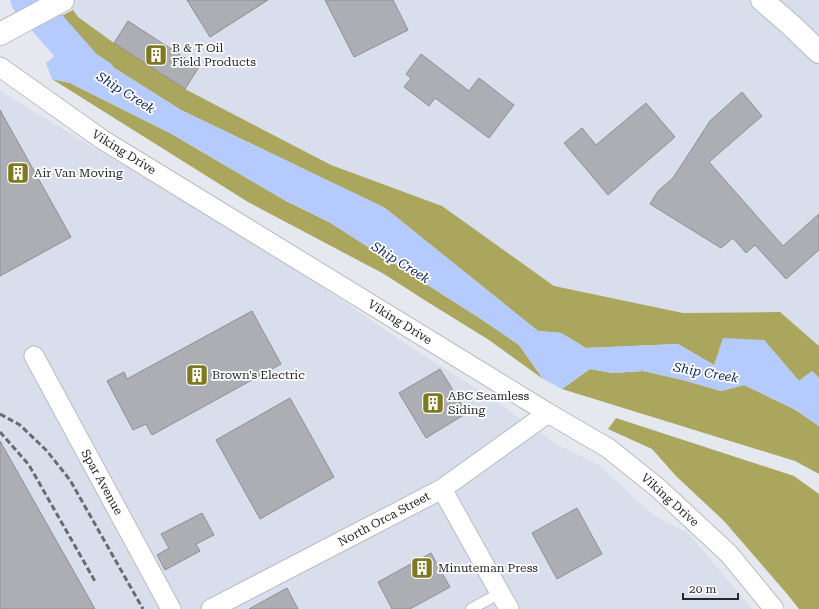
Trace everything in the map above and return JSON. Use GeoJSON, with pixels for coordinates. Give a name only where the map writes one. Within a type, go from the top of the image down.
{"type":"FeatureCollection","features":[{"type":"Feature","properties":{"kind":"street"},"geometry":{"type":"LineString","coordinates":[[762,0],[819,52]]}},
{"type":"Feature","properties":{"kind":"street"},"geometry":{"type":"LineString","coordinates":[[2,33],[62,1]]}},
{"type":"Feature","properties":{"kind":"street","name":"Viking Drive"},"geometry":{"type":"LineString","coordinates":[[0,67],[103,140],[608,448],[658,488],[729,554],[774,609]]}},
{"type":"Feature","properties":{"kind":"street","name":"Spar Avenue"},"geometry":{"type":"LineString","coordinates":[[34,356],[171,609]]}},
{"type":"Feature","properties":{"kind":"street","name":"North Orca Street"},"geometry":{"type":"LineString","coordinates":[[211,609],[442,489],[548,412]]}},
{"type":"Feature","properties":{"kind":"street"},"geometry":{"type":"LineString","coordinates":[[442,489],[504,601]]}},
{"type":"Feature","properties":{"kind":"lane"},"geometry":{"type":"LineString","coordinates":[[471,609],[504,601]]}},
{"type":"Feature","properties":{"kind":"shaded area"},"geometry":{"type":"Polygon","coordinates":[[[65,0],[819,0],[819,346],[780,312],[683,313],[554,286],[442,206],[331,165],[185,89],[114,43],[78,17],[65,0]]]}},
{"type":"Feature","properties":{"kind":"shaded area"},"geometry":{"type":"Polygon","coordinates":[[[73,10],[78,17],[114,43],[185,89],[331,165],[442,206],[554,286],[683,313],[780,312],[819,346],[819,378],[812,371],[799,381],[764,340],[714,365],[678,344],[586,348],[561,333],[538,331],[385,208],[181,110],[81,47],[61,16],[73,10]]]}},
{"type":"Feature","properties":{"kind":"shaded area"},"geometry":{"type":"Polygon","coordinates":[[[52,79],[70,83],[170,133],[286,201],[329,222],[519,345],[543,379],[489,340],[384,274],[248,202],[52,79]]]}},
{"type":"Feature","properties":{"kind":"shaded area"},"geometry":{"type":"Polygon","coordinates":[[[0,91],[162,189],[261,245],[403,342],[494,400],[556,444],[599,465],[653,515],[689,534],[752,609],[0,609],[0,91]]]}},
{"type":"Feature","properties":{"kind":"shaded area"},"geometry":{"type":"Polygon","coordinates":[[[590,369],[613,373],[643,371],[683,380],[721,391],[744,385],[794,409],[819,426],[819,474],[795,461],[562,389],[590,369]]]}},
{"type":"Feature","properties":{"kind":"shaded area"},"geometry":{"type":"Polygon","coordinates":[[[616,418],[794,476],[819,494],[819,609],[799,609],[724,521],[676,476],[652,449],[608,429],[616,418]]]}},
{"type":"Feature","properties":{"kind":"water"},"geometry":{"type":"Polygon","coordinates":[[[76,39],[81,47],[181,110],[385,208],[538,331],[561,333],[586,348],[678,344],[714,365],[723,338],[764,340],[799,381],[812,371],[819,378],[819,426],[794,409],[744,385],[721,391],[683,380],[643,371],[613,373],[590,369],[562,389],[543,379],[519,345],[329,222],[286,201],[170,133],[70,83],[52,79],[46,63],[76,39]]]}},
{"type":"Feature","properties":{"kind":"building"},"geometry":{"type":"Polygon","coordinates":[[[187,0],[268,0],[210,37],[187,0]]]}},
{"type":"Feature","properties":{"kind":"building"},"geometry":{"type":"Polygon","coordinates":[[[325,0],[393,0],[408,30],[354,57],[325,0]]]}},
{"type":"Feature","properties":{"kind":"building","name":"B & T Oil Field Products"},"geometry":{"type":"Polygon","coordinates":[[[128,21],[199,67],[185,89],[114,43],[128,21]]]}},
{"type":"Feature","properties":{"kind":"building"},"geometry":{"type":"Polygon","coordinates":[[[421,54],[469,91],[479,78],[514,105],[489,138],[435,98],[429,106],[404,87],[411,78],[406,74],[421,54]]]}},
{"type":"Feature","properties":{"kind":"building"},"geometry":{"type":"Polygon","coordinates":[[[742,92],[762,116],[709,162],[783,246],[819,214],[819,250],[786,279],[755,245],[746,253],[733,238],[721,248],[650,204],[658,191],[673,178],[710,121],[742,92]]]}},
{"type":"Feature","properties":{"kind":"building"},"geometry":{"type":"Polygon","coordinates":[[[646,103],[675,137],[608,195],[564,143],[582,128],[596,145],[646,103]]]}},
{"type":"Feature","properties":{"kind":"building","name":"Air Van Moving"},"geometry":{"type":"Polygon","coordinates":[[[0,110],[71,237],[0,276],[0,110]]]}},
{"type":"Feature","properties":{"kind":"building","name":"Brown's Electric"},"geometry":{"type":"Polygon","coordinates":[[[252,311],[281,364],[152,435],[146,424],[133,430],[107,381],[124,372],[127,379],[252,311]]]}},
{"type":"Feature","properties":{"kind":"building","name":"ABC Seamless Siding"},"geometry":{"type":"Polygon","coordinates":[[[440,369],[467,413],[426,438],[399,393],[440,369]]]}},
{"type":"Feature","properties":{"kind":"building"},"geometry":{"type":"Polygon","coordinates":[[[290,398],[334,477],[260,519],[216,440],[290,398]]]}},
{"type":"Feature","properties":{"kind":"building"},"geometry":{"type":"Polygon","coordinates":[[[0,441],[95,609],[0,609],[0,441]]]}},
{"type":"Feature","properties":{"kind":"building"},"geometry":{"type":"Polygon","coordinates":[[[577,508],[602,554],[557,579],[532,533],[577,508]]]}},
{"type":"Feature","properties":{"kind":"building"},"geometry":{"type":"Polygon","coordinates":[[[202,513],[214,535],[196,544],[200,551],[165,570],[157,555],[169,548],[161,534],[202,513]]]}},
{"type":"Feature","properties":{"kind":"building","name":"Minuteman Press"},"geometry":{"type":"Polygon","coordinates":[[[431,553],[450,587],[410,609],[392,609],[378,582],[431,553]]]}},
{"type":"Feature","properties":{"kind":"building"},"geometry":{"type":"Polygon","coordinates":[[[287,588],[298,609],[249,609],[287,588]]]}},
{"type":"Feature","properties":{"kind":"waterway","name":"Ship Creek"},"geometry":{"type":"LineString","coordinates":[[27,0],[86,67],[100,76]]}},
{"type":"Feature","properties":{"kind":"railway"},"geometry":{"type":"LineString","coordinates":[[0,414],[20,425],[47,451],[70,480],[143,609]]}},
{"type":"Feature","properties":{"kind":"railway"},"geometry":{"type":"LineString","coordinates":[[0,432],[29,465],[96,583]]}},
{"type":"Feature","properties":{"kind":"place","name":"B & T Oil Field Products"},"geometry":{"type":"Point","coordinates":[156,55]}},
{"type":"Feature","properties":{"kind":"place","name":"Air Van Moving"},"geometry":{"type":"Point","coordinates":[18,173]}},
{"type":"Feature","properties":{"kind":"place","name":"Brown's Electric"},"geometry":{"type":"Point","coordinates":[197,375]}},
{"type":"Feature","properties":{"kind":"place","name":"ABC Seamless Siding"},"geometry":{"type":"Point","coordinates":[433,403]}},
{"type":"Feature","properties":{"kind":"place","name":"Minuteman Press"},"geometry":{"type":"Point","coordinates":[422,568]}}]}
